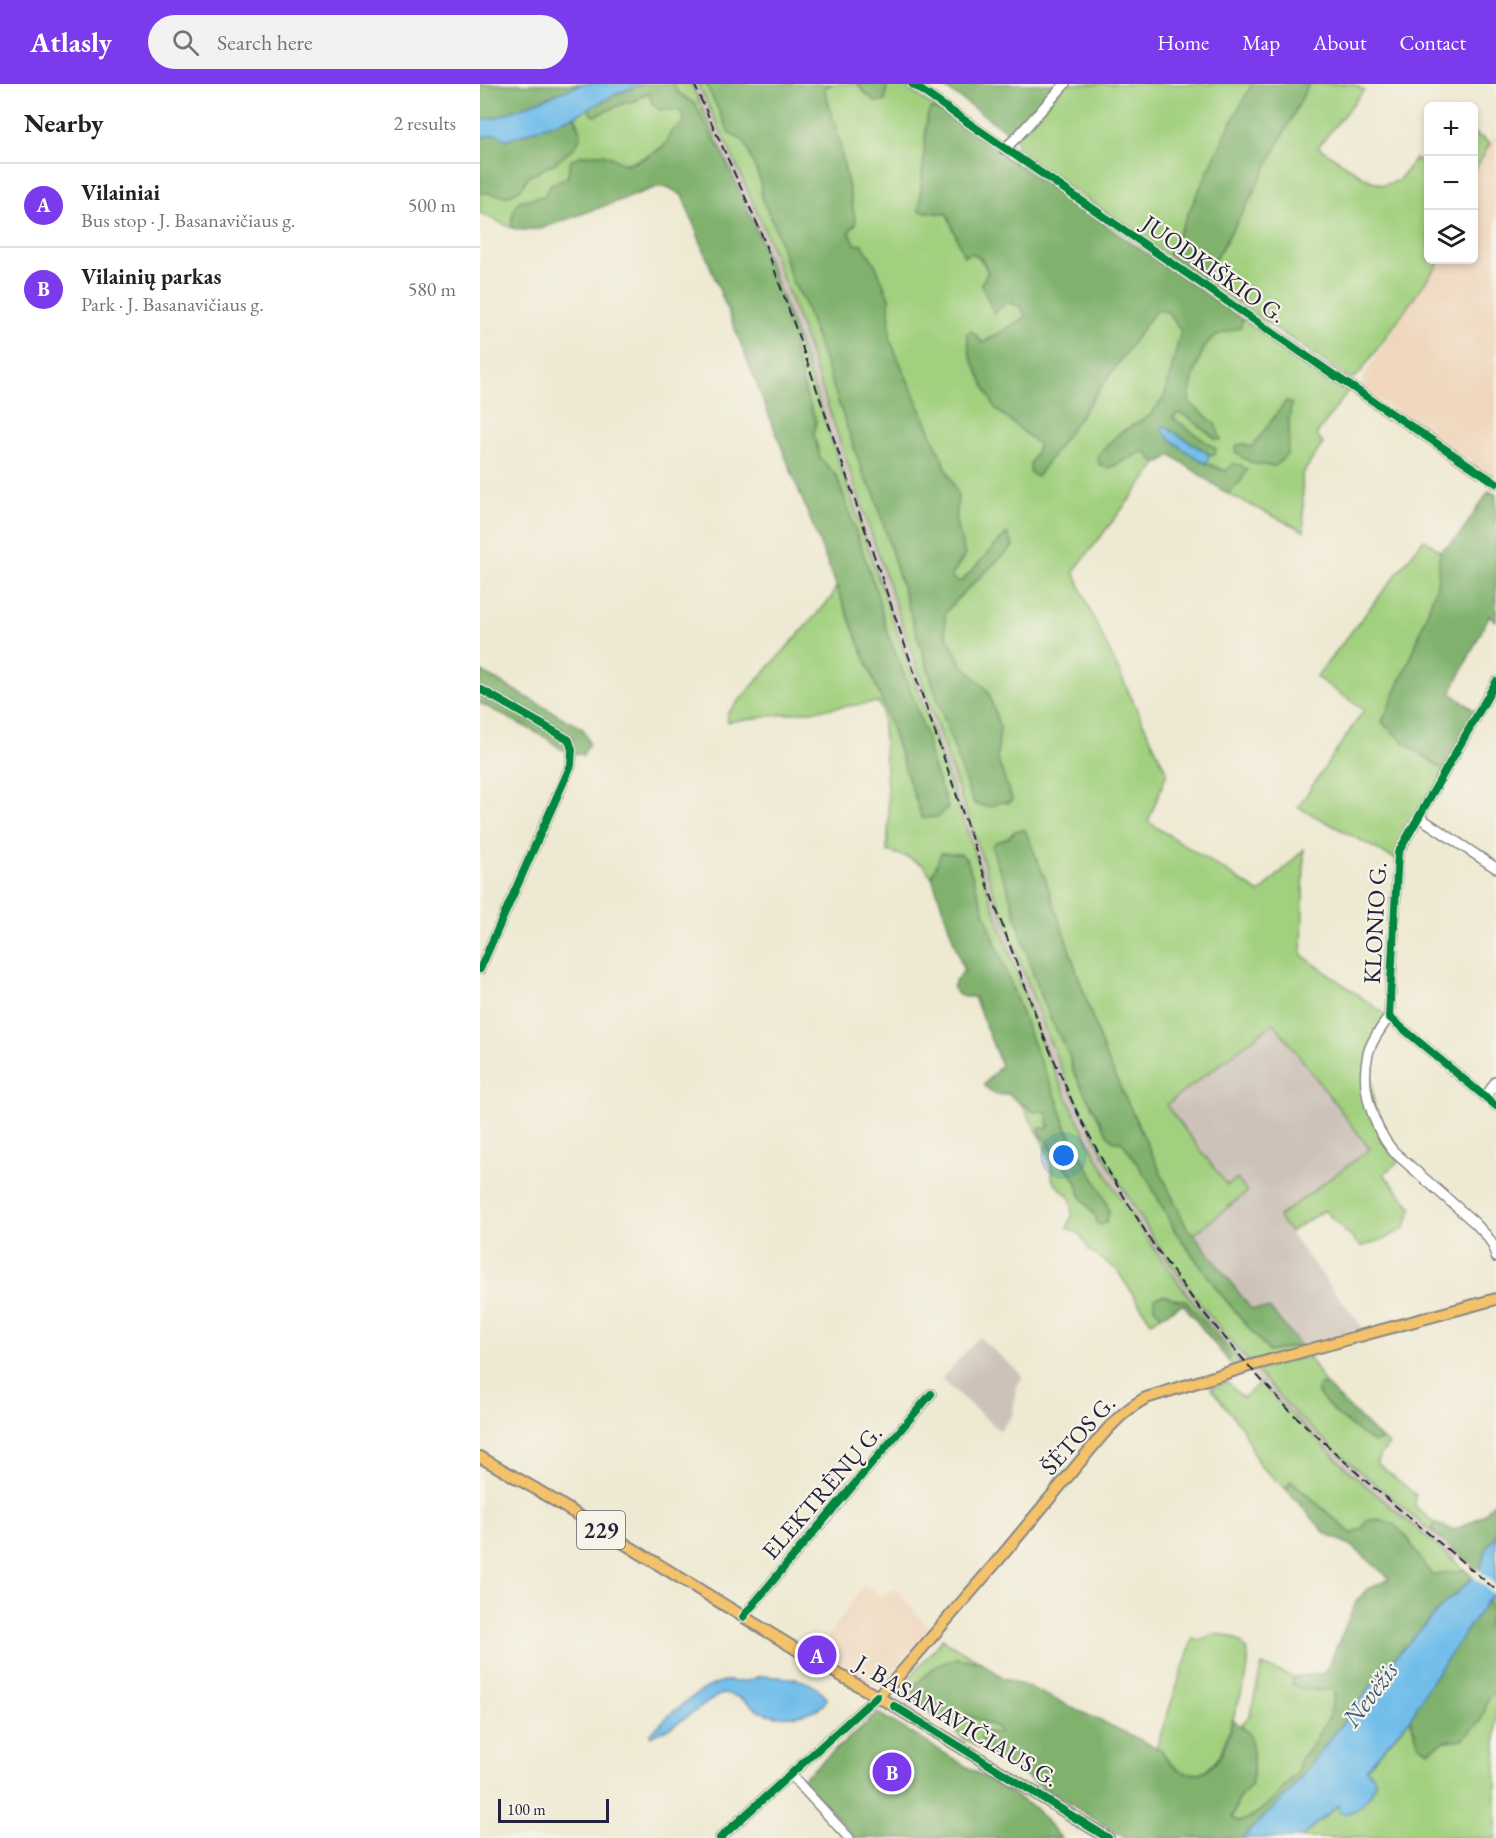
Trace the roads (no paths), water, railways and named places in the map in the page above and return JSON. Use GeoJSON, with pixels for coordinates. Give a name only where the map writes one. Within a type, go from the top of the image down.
{"type":"FeatureCollection","features":[{"type":"Feature","properties":{"kind":"main road","name":"ŠĖTOS G."},"geometry":{"type":"LineString","coordinates":[[877,1696],[893,1682],[1111,1424],[1135,1404],[1146,1398],[1249,1366],[1496,1299]]}},
{"type":"Feature","properties":{"kind":"main road","name":"J. BASANAVIČIAUS G."},"geometry":{"type":"LineString","coordinates":[[480,1457],[1108,1838]]}},
{"type":"Feature","properties":{"kind":"street","name":"JUODKIŠKIO G."},"geometry":{"type":"LineString","coordinates":[[912,84],[1328,371],[1496,483]]}},
{"type":"Feature","properties":{"kind":"street"},"geometry":{"type":"LineString","coordinates":[[1004,149],[1065,84]]}},
{"type":"Feature","properties":{"kind":"street","name":"KLONIO G."},"geometry":{"type":"LineString","coordinates":[[1496,682],[1398,853],[1389,1017],[1496,1106]]}},
{"type":"Feature","properties":{"kind":"street"},"geometry":{"type":"LineString","coordinates":[[480,689],[569,740],[572,750],[571,765],[480,969]]}},
{"type":"Feature","properties":{"kind":"street"},"geometry":{"type":"LineString","coordinates":[[1419,817],[1496,868]]}},
{"type":"Feature","properties":{"kind":"street"},"geometry":{"type":"LineString","coordinates":[[1389,1017],[1368,1052],[1366,1070],[1370,1105],[1376,1124],[1393,1151],[1459,1208],[1487,1236],[1496,1257]]}},
{"type":"Feature","properties":{"kind":"street"},"geometry":{"type":"LineString","coordinates":[[1486,1098],[1496,1081]]}},
{"type":"Feature","properties":{"kind":"street","name":"ELEKTRĖNŲ G."},"geometry":{"type":"LineString","coordinates":[[743,1617],[932,1394]]}},
{"type":"Feature","properties":{"kind":"street"},"geometry":{"type":"LineString","coordinates":[[720,1838],[877,1696]]}},
{"type":"Feature","properties":{"kind":"street"},"geometry":{"type":"LineString","coordinates":[[791,1775],[849,1838]]}},
{"type":"Feature","properties":{"kind":"water"},"geometry":{"type":"Polygon","coordinates":[[[582,84],[643,84],[620,92],[575,116],[507,140],[496,134],[480,138],[480,120],[495,118],[582,84]]]}},
{"type":"Feature","properties":{"kind":"water"},"geometry":{"type":"Polygon","coordinates":[[[1164,426],[1209,454],[1208,460],[1205,463],[1175,443],[1164,433],[1161,428],[1164,426]]]}},
{"type":"Feature","properties":{"kind":"water","name":"Nevėžis"},"geometry":{"type":"Polygon","coordinates":[[[1496,1535],[1496,1592],[1487,1601],[1431,1682],[1410,1719],[1366,1769],[1374,1777],[1375,1784],[1362,1805],[1352,1812],[1340,1813],[1339,1805],[1301,1838],[1242,1838],[1289,1793],[1382,1672],[1444,1604],[1479,1571],[1488,1546],[1496,1535]]]}},
{"type":"Feature","properties":{"kind":"water"},"geometry":{"type":"Polygon","coordinates":[[[761,1676],[805,1681],[820,1691],[827,1698],[826,1701],[815,1710],[783,1716],[761,1712],[733,1695],[719,1695],[670,1728],[650,1735],[674,1711],[706,1689],[725,1681],[741,1682],[761,1676]]]}},
{"type":"Feature","properties":{"kind":"railway"},"geometry":{"type":"LineString","coordinates":[[694,84],[760,230],[990,892],[1044,1037],[1076,1110],[1106,1167],[1153,1244],[1198,1306],[1254,1372],[1290,1411],[1368,1483],[1496,1590]]}},
{"type":"Feature","properties":{"kind":"place","name":"Vilainiai"},"geometry":{"type":"Point","coordinates":[817,1655]}},
{"type":"Feature","properties":{"kind":"place","name":"Vilainių parkas"},"geometry":{"type":"Point","coordinates":[892,1772]}}]}
